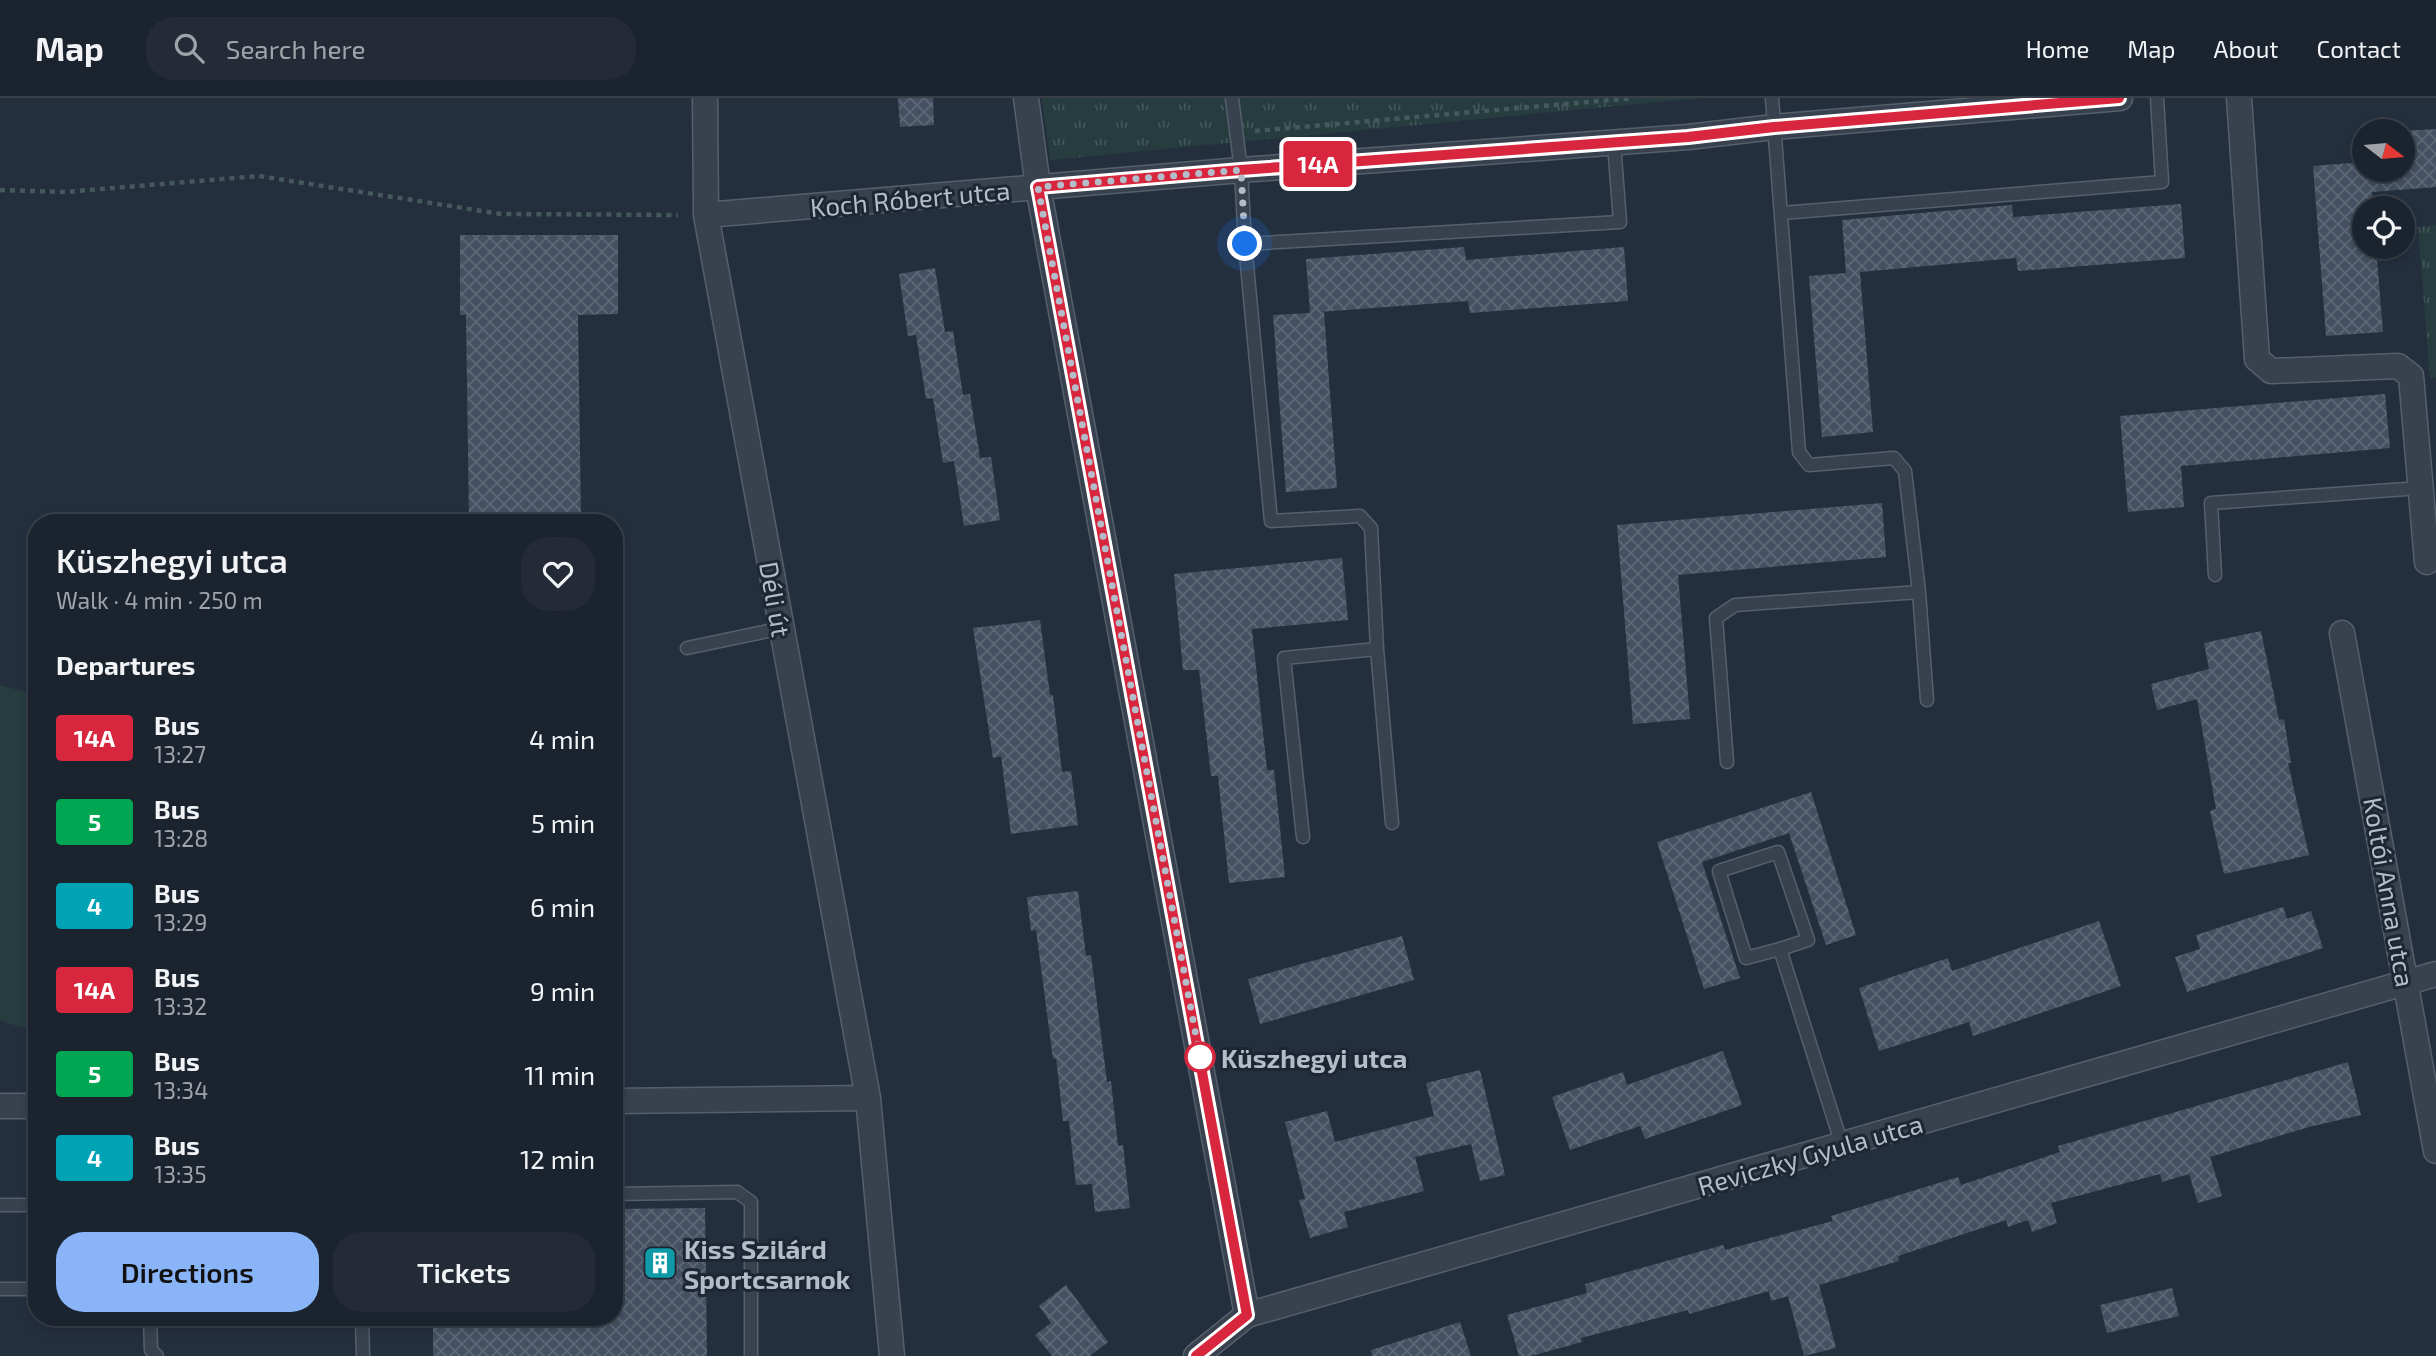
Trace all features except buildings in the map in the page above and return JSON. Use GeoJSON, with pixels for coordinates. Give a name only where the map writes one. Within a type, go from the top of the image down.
{"type":"FeatureCollection","features":[{"type":"Feature","properties":{"kind":"street","name":"Déli út"},"geometry":{"type":"LineString","coordinates":[[705,98],[706,215],[868,1098],[892,1356]]}},
{"type":"Feature","properties":{"kind":"street"},"geometry":{"type":"LineString","coordinates":[[1026,98],[1038,187],[1247,1315]]}},
{"type":"Feature","properties":{"kind":"street","name":"Koch Róbert utca"},"geometry":{"type":"LineString","coordinates":[[706,215],[1241,170],[1688,137],[1774,127],[2120,98]]}},
{"type":"Feature","properties":{"kind":"street"},"geometry":{"type":"LineString","coordinates":[[2239,98],[2257,359],[2272,371],[2398,366],[2412,376],[2427,562]]}},
{"type":"Feature","properties":{"kind":"street","name":"Koltói Anna utca"},"geometry":{"type":"LineString","coordinates":[[2342,633],[2436,1151]]}},
{"type":"Feature","properties":{"kind":"street","name":"Reviczky Gyula utca"},"geometry":{"type":"LineString","coordinates":[[1196,1356],[1247,1315],[2436,974]]}},
{"type":"Feature","properties":{"kind":"street"},"geometry":{"type":"LineString","coordinates":[[623,1101],[868,1098]]}},
{"type":"Feature","properties":{"kind":"street"},"geometry":{"type":"LineString","coordinates":[[0,1106],[28,1106]]}},
{"type":"Feature","properties":{"kind":"lane"},"geometry":{"type":"LineString","coordinates":[[1232,98],[1241,170],[1245,244],[1271,521],[1360,516],[1371,528],[1377,649],[1392,823]]}},
{"type":"Feature","properties":{"kind":"lane"},"geometry":{"type":"LineString","coordinates":[[1772,98],[1799,452],[1809,465],[1894,458],[1905,471],[1919,592],[1927,700]]}},
{"type":"Feature","properties":{"kind":"lane"},"geometry":{"type":"LineString","coordinates":[[1782,214],[2162,182],[2157,98]]}},
{"type":"Feature","properties":{"kind":"lane"},"geometry":{"type":"LineString","coordinates":[[1245,244],[1620,222],[1615,143]]}},
{"type":"Feature","properties":{"kind":"lane"},"geometry":{"type":"LineString","coordinates":[[2215,575],[2211,503],[2420,488]]}},
{"type":"Feature","properties":{"kind":"lane"},"geometry":{"type":"LineString","coordinates":[[1727,762],[1716,618],[1735,606],[1919,592]]}},
{"type":"Feature","properties":{"kind":"lane"},"geometry":{"type":"LineString","coordinates":[[687,648],[782,628]]}},
{"type":"Feature","properties":{"kind":"lane"},"geometry":{"type":"LineString","coordinates":[[1303,838],[1284,658],[1377,649]]}},
{"type":"Feature","properties":{"kind":"lane"},"geometry":{"type":"LineString","coordinates":[[1778,852],[1808,940],[1780,949],[1746,958],[1719,871],[1778,852]]}},
{"type":"Feature","properties":{"kind":"lane"},"geometry":{"type":"LineString","coordinates":[[1780,949],[1842,1145]]}},
{"type":"Feature","properties":{"kind":"lane"},"geometry":{"type":"LineString","coordinates":[[623,1194],[737,1192],[751,1202],[751,1356]]}},
{"type":"Feature","properties":{"kind":"lane"},"geometry":{"type":"LineString","coordinates":[[0,1205],[28,1205]]}},
{"type":"Feature","properties":{"kind":"lane"},"geometry":{"type":"LineString","coordinates":[[0,1289],[28,1289]]}},
{"type":"Feature","properties":{"kind":"lane"},"geometry":{"type":"LineString","coordinates":[[150,1326],[150,1350],[157,1356]]}},
{"type":"Feature","properties":{"kind":"lane"},"geometry":{"type":"LineString","coordinates":[[362,1326],[363,1356]]}},
{"type":"Feature","properties":{"kind":"path"},"geometry":{"type":"LineString","coordinates":[[1236,133],[1634,98]]}},
{"type":"Feature","properties":{"kind":"path"},"geometry":{"type":"LineString","coordinates":[[0,190],[65,192],[259,176],[501,215],[706,215]]}},
{"type":"Feature","properties":{"kind":"green space"},"geometry":{"type":"Polygon","coordinates":[[[1042,98],[1701,98],[1050,160],[1042,98]]]}},
{"type":"Feature","properties":{"kind":"green space"},"geometry":{"type":"Polygon","coordinates":[[[2436,225],[2436,378],[2430,378],[2418,227],[2436,225]]]}},
{"type":"Feature","properties":{"kind":"green space"},"geometry":{"type":"Polygon","coordinates":[[[0,685],[28,693],[28,1029],[0,1021],[0,685]]]}},
{"type":"Feature","properties":{"kind":"bus line","name":"14A"},"geometry":{"type":"LineString","coordinates":[[1196,1356],[1247,1315],[1038,187],[1688,137],[1774,127],[2119,98]]}},
{"type":"Feature","properties":{"kind":"place","name":"Küszhegyi utca"},"geometry":{"type":"Point","coordinates":[1200,1057]}},
{"type":"Feature","properties":{"kind":"place","name":"Kiss Szilárd Sportcsarnok"},"geometry":{"type":"Point","coordinates":[660,1263]}},
{"type":"Feature","properties":{"kind":"route"},"geometry":{"type":"LineString","coordinates":[[1200,1057],[1201,1063],[1038,187],[1241,170],[1245,244]]}}]}
